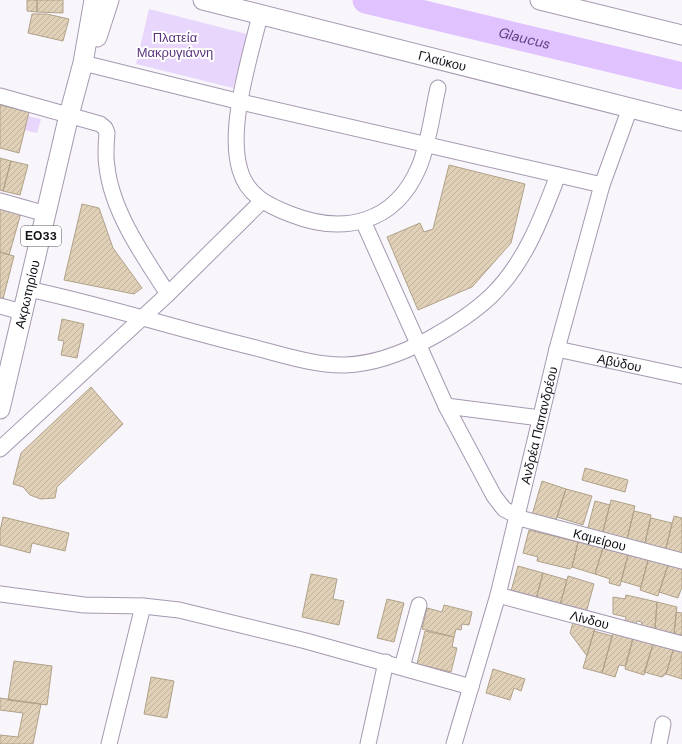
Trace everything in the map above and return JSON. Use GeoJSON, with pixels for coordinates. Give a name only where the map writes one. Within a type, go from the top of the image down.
{"type":"FeatureCollection","features":[{"type":"Feature","properties":{"kind":"main road","name":"Ακρωτηρίου"},"geometry":{"type":"LineString","coordinates":[[0,409],[68,115],[82,63],[94,0]]}},
{"type":"Feature","properties":{"kind":"main road","name":"Ακρωτηρίου"},"geometry":{"type":"LineString","coordinates":[[82,63],[95,43],[109,0]]}},
{"type":"Feature","properties":{"kind":"main road","name":"Γλαύκου"},"geometry":{"type":"LineString","coordinates":[[203,0],[682,121]]}},
{"type":"Feature","properties":{"kind":"main road"},"geometry":{"type":"LineString","coordinates":[[540,0],[681,31]]}},
{"type":"Feature","properties":{"kind":"street"},"geometry":{"type":"LineString","coordinates":[[260,15],[241,102],[236,143],[240,169],[249,188],[262,201],[291,214],[317,223],[335,225],[363,221],[384,210],[402,193],[416,175],[426,144],[438,88]]}},
{"type":"Feature","properties":{"kind":"street"},"geometry":{"type":"LineString","coordinates":[[82,63],[241,102],[602,185]]}},
{"type":"Feature","properties":{"kind":"street"},"geometry":{"type":"LineString","coordinates":[[0,96],[100,124],[105,128],[107,133],[106,167],[112,189],[136,243],[168,294]]}},
{"type":"Feature","properties":{"kind":"street","name":"Ανδρέα Παπανδρέου"},"geometry":{"type":"LineString","coordinates":[[454,744],[498,595],[557,349],[602,185],[630,108]]}},
{"type":"Feature","properties":{"kind":"street"},"geometry":{"type":"LineString","coordinates":[[28,289],[222,340],[331,364],[350,365],[376,360],[418,345],[474,310],[502,283],[522,255],[532,236],[558,175]]}},
{"type":"Feature","properties":{"kind":"street"},"geometry":{"type":"LineString","coordinates":[[0,201],[46,214]]}},
{"type":"Feature","properties":{"kind":"street"},"geometry":{"type":"LineString","coordinates":[[0,449],[168,294],[262,201]]}},
{"type":"Feature","properties":{"kind":"street"},"geometry":{"type":"LineString","coordinates":[[363,221],[446,406],[499,503],[517,517]]}},
{"type":"Feature","properties":{"kind":"street"},"geometry":{"type":"LineString","coordinates":[[0,306],[22,312]]}},
{"type":"Feature","properties":{"kind":"street","name":"Αβύδου"},"geometry":{"type":"LineString","coordinates":[[557,349],[682,376]]}},
{"type":"Feature","properties":{"kind":"street"},"geometry":{"type":"LineString","coordinates":[[446,406],[540,418]]}},
{"type":"Feature","properties":{"kind":"street","name":"Καμείρου"},"geometry":{"type":"LineString","coordinates":[[517,517],[682,561]]}},
{"type":"Feature","properties":{"kind":"street"},"geometry":{"type":"LineString","coordinates":[[0,594],[84,605],[143,606],[178,610],[236,623],[386,662],[471,687]]}},
{"type":"Feature","properties":{"kind":"street","name":"Λίνδου"},"geometry":{"type":"LineString","coordinates":[[498,595],[682,644]]}},
{"type":"Feature","properties":{"kind":"street"},"geometry":{"type":"LineString","coordinates":[[402,667],[419,605]]}},
{"type":"Feature","properties":{"kind":"street"},"geometry":{"type":"LineString","coordinates":[[109,744],[143,606]]}},
{"type":"Feature","properties":{"kind":"street"},"geometry":{"type":"LineString","coordinates":[[368,744],[386,662]]}},
{"type":"Feature","properties":{"kind":"street"},"geometry":{"type":"LineString","coordinates":[[659,744],[663,724]]}},
{"type":"Feature","properties":{"kind":"green space","name":"Πλατεία Μακρυγιάννη"},"geometry":{"type":"Polygon","coordinates":[[[149,9],[247,34],[233,88],[136,64],[149,9]]]}},
{"type":"Feature","properties":{"kind":"green space"},"geometry":{"type":"Polygon","coordinates":[[[28,116],[41,119],[37,133],[24,130],[28,116]]]}},
{"type":"Feature","properties":{"kind":"building"},"geometry":{"type":"Polygon","coordinates":[[[27,0],[37,0],[37,12],[27,11],[27,0]]]}},
{"type":"Feature","properties":{"kind":"building"},"geometry":{"type":"Polygon","coordinates":[[[37,0],[63,0],[63,13],[37,12],[37,0]]]}},
{"type":"Feature","properties":{"kind":"building"},"geometry":{"type":"Polygon","coordinates":[[[32,14],[47,14],[69,19],[63,41],[28,33],[32,14]]]}},
{"type":"Feature","properties":{"kind":"building"},"geometry":{"type":"Polygon","coordinates":[[[0,105],[29,112],[19,153],[0,148],[0,105]]]}},
{"type":"Feature","properties":{"kind":"building"},"geometry":{"type":"Polygon","coordinates":[[[0,158],[11,161],[3,191],[0,190],[0,158]]]}},
{"type":"Feature","properties":{"kind":"building"},"geometry":{"type":"Polygon","coordinates":[[[11,161],[28,165],[20,195],[3,191],[11,161]]]}},
{"type":"Feature","properties":{"kind":"building"},"geometry":{"type":"Polygon","coordinates":[[[449,165],[525,184],[511,243],[472,287],[418,310],[387,237],[420,223],[424,232],[433,229],[449,165]]]}},
{"type":"Feature","properties":{"kind":"building"},"geometry":{"type":"Polygon","coordinates":[[[82,204],[99,208],[113,248],[142,288],[134,294],[64,280],[82,204]]]}},
{"type":"Feature","properties":{"kind":"building"},"geometry":{"type":"Polygon","coordinates":[[[0,207],[21,213],[9,255],[0,252],[0,207]]]}},
{"type":"Feature","properties":{"kind":"building"},"geometry":{"type":"Polygon","coordinates":[[[0,252],[14,256],[3,299],[0,298],[0,252]]]}},
{"type":"Feature","properties":{"kind":"building"},"geometry":{"type":"Polygon","coordinates":[[[62,319],[84,324],[77,358],[61,355],[64,341],[58,340],[62,319]]]}},
{"type":"Feature","properties":{"kind":"building"},"geometry":{"type":"Polygon","coordinates":[[[91,387],[123,424],[57,487],[55,498],[41,499],[30,495],[23,487],[13,484],[21,453],[91,387]]]}},
{"type":"Feature","properties":{"kind":"building"},"geometry":{"type":"Polygon","coordinates":[[[585,468],[628,480],[625,492],[582,480],[585,468]]]}},
{"type":"Feature","properties":{"kind":"building"},"geometry":{"type":"Polygon","coordinates":[[[542,481],[566,489],[555,523],[532,515],[542,481]]]}},
{"type":"Feature","properties":{"kind":"building"},"geometry":{"type":"Polygon","coordinates":[[[566,489],[592,496],[583,525],[557,517],[566,489]]]}},
{"type":"Feature","properties":{"kind":"building"},"geometry":{"type":"Polygon","coordinates":[[[611,500],[635,506],[627,539],[624,541],[602,535],[611,500]]]}},
{"type":"Feature","properties":{"kind":"building"},"geometry":{"type":"Polygon","coordinates":[[[595,501],[610,505],[602,535],[587,531],[595,501]]]}},
{"type":"Feature","properties":{"kind":"building"},"geometry":{"type":"Polygon","coordinates":[[[634,511],[651,515],[645,543],[627,539],[634,511]]]}},
{"type":"Feature","properties":{"kind":"building"},"geometry":{"type":"Polygon","coordinates":[[[674,516],[682,518],[682,556],[665,552],[674,516]]]}},
{"type":"Feature","properties":{"kind":"building"},"geometry":{"type":"Polygon","coordinates":[[[3,517],[69,533],[65,551],[32,543],[30,553],[0,545],[0,531],[3,517]]]}},
{"type":"Feature","properties":{"kind":"building"},"geometry":{"type":"Polygon","coordinates":[[[651,518],[672,523],[665,552],[644,547],[651,518]]]}},
{"type":"Feature","properties":{"kind":"building"},"geometry":{"type":"Polygon","coordinates":[[[529,530],[578,542],[572,567],[570,569],[537,561],[538,557],[523,553],[529,530]]]}},
{"type":"Feature","properties":{"kind":"building"},"geometry":{"type":"Polygon","coordinates":[[[578,542],[603,548],[595,574],[572,567],[578,542]]]}},
{"type":"Feature","properties":{"kind":"building"},"geometry":{"type":"Polygon","coordinates":[[[603,548],[628,555],[620,586],[609,583],[610,579],[595,574],[603,548]]]}},
{"type":"Feature","properties":{"kind":"building"},"geometry":{"type":"Polygon","coordinates":[[[628,555],[648,560],[641,587],[621,581],[628,555]]]}},
{"type":"Feature","properties":{"kind":"building"},"geometry":{"type":"Polygon","coordinates":[[[648,560],[668,565],[658,596],[640,590],[648,560]]]}},
{"type":"Feature","properties":{"kind":"building"},"geometry":{"type":"Polygon","coordinates":[[[668,565],[682,569],[682,587],[678,598],[659,592],[668,565]]]}},
{"type":"Feature","properties":{"kind":"building"},"geometry":{"type":"Polygon","coordinates":[[[518,566],[543,573],[536,599],[511,591],[518,566]]]}},
{"type":"Feature","properties":{"kind":"building"},"geometry":{"type":"Polygon","coordinates":[[[543,573],[567,580],[560,605],[536,599],[543,573]]]}},
{"type":"Feature","properties":{"kind":"building"},"geometry":{"type":"Polygon","coordinates":[[[311,574],[337,579],[333,599],[344,601],[339,625],[302,617],[311,574]]]}},
{"type":"Feature","properties":{"kind":"building"},"geometry":{"type":"Polygon","coordinates":[[[568,576],[594,584],[586,613],[560,605],[568,576]]]}},
{"type":"Feature","properties":{"kind":"building"},"geometry":{"type":"Polygon","coordinates":[[[626,595],[657,602],[655,629],[641,626],[642,622],[637,621],[636,624],[625,622],[626,617],[613,614],[613,597],[625,599],[626,595]]]}},
{"type":"Feature","properties":{"kind":"building"},"geometry":{"type":"Polygon","coordinates":[[[387,599],[404,603],[394,642],[377,638],[387,599]]]}},
{"type":"Feature","properties":{"kind":"building"},"geometry":{"type":"Polygon","coordinates":[[[657,602],[677,607],[674,634],[655,629],[657,602]]]}},
{"type":"Feature","properties":{"kind":"building"},"geometry":{"type":"Polygon","coordinates":[[[444,605],[472,612],[469,625],[462,624],[461,630],[456,629],[454,637],[422,629],[427,608],[442,612],[444,605]]]}},
{"type":"Feature","properties":{"kind":"building"},"geometry":{"type":"Polygon","coordinates":[[[676,612],[682,613],[682,635],[674,634],[676,612]]]}},
{"type":"Feature","properties":{"kind":"building"},"geometry":{"type":"Polygon","coordinates":[[[574,619],[596,625],[587,656],[570,633],[574,619]]]}},
{"type":"Feature","properties":{"kind":"building"},"geometry":{"type":"Polygon","coordinates":[[[614,630],[634,635],[625,666],[619,665],[615,677],[602,673],[614,630]]]}},
{"type":"Feature","properties":{"kind":"building"},"geometry":{"type":"Polygon","coordinates":[[[425,631],[454,637],[452,647],[457,648],[451,672],[417,664],[425,631]]]}},
{"type":"Feature","properties":{"kind":"building"},"geometry":{"type":"Polygon","coordinates":[[[594,631],[612,636],[602,673],[583,668],[594,631]]]}},
{"type":"Feature","properties":{"kind":"building"},"geometry":{"type":"Polygon","coordinates":[[[634,635],[654,641],[644,675],[625,669],[634,635]]]}},
{"type":"Feature","properties":{"kind":"building"},"geometry":{"type":"Polygon","coordinates":[[[654,641],[674,647],[666,674],[662,677],[644,672],[654,641]]]}},
{"type":"Feature","properties":{"kind":"building"},"geometry":{"type":"Polygon","coordinates":[[[674,647],[682,649],[682,679],[666,674],[674,647]]]}},
{"type":"Feature","properties":{"kind":"building"},"geometry":{"type":"Polygon","coordinates":[[[14,661],[52,666],[47,705],[8,700],[14,661]]]}},
{"type":"Feature","properties":{"kind":"building"},"geometry":{"type":"Polygon","coordinates":[[[493,669],[525,679],[521,691],[514,688],[510,700],[486,693],[493,669]]]}},
{"type":"Feature","properties":{"kind":"building"},"geometry":{"type":"Polygon","coordinates":[[[151,677],[174,681],[167,718],[144,714],[151,677]]]}},
{"type":"Feature","properties":{"kind":"building"},"geometry":{"type":"Polygon","coordinates":[[[0,698],[41,704],[33,744],[0,744],[0,735],[18,737],[23,713],[0,710],[0,698]]]}},
{"type":"Feature","properties":{"kind":"waterway","name":"Glaucus"},"geometry":{"type":"LineString","coordinates":[[366,0],[682,76]]}}]}
